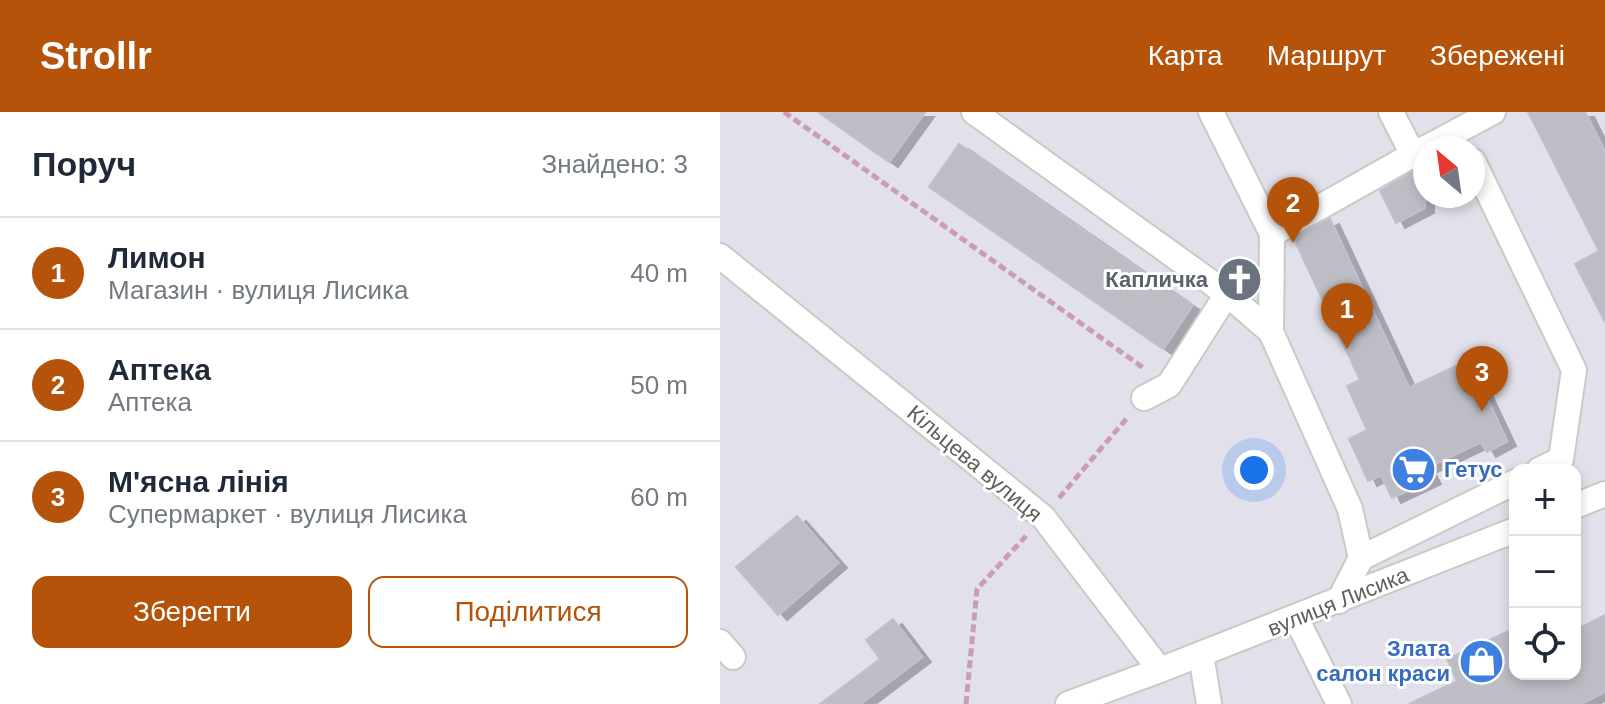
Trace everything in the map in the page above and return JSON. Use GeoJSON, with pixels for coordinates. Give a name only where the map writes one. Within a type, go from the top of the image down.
{"type":"FeatureCollection","features":[{"type":"Feature","properties":{"kind":"street"},"geometry":{"type":"LineString","coordinates":[[974,112],[1227,294],[1271,332]]}},
{"type":"Feature","properties":{"kind":"street"},"geometry":{"type":"LineString","coordinates":[[1211,112],[1272,234],[1271,332],[1350,509],[1361,558]]}},
{"type":"Feature","properties":{"kind":"street"},"geometry":{"type":"LineString","coordinates":[[1391,112],[1413,140]]}},
{"type":"Feature","properties":{"kind":"street"},"geometry":{"type":"LineString","coordinates":[[1466,136],[1493,112]]}},
{"type":"Feature","properties":{"kind":"street"},"geometry":{"type":"LineString","coordinates":[[1272,234],[1413,155]]}},
{"type":"Feature","properties":{"kind":"street"},"geometry":{"type":"LineString","coordinates":[[1485,186],[1574,370],[1561,459],[1551,464]]}},
{"type":"Feature","properties":{"kind":"street","name":"Кільцева вулиця"},"geometry":{"type":"LineString","coordinates":[[720,256],[1043,517],[1160,670]]}},
{"type":"Feature","properties":{"kind":"street"},"geometry":{"type":"LineString","coordinates":[[1144,398],[1169,385],[1227,294]]}},
{"type":"Feature","properties":{"kind":"street"},"geometry":{"type":"LineString","coordinates":[[1339,601],[1361,558],[1509,485]]}},
{"type":"Feature","properties":{"kind":"street"},"geometry":{"type":"LineString","coordinates":[[1581,504],[1605,494]]}},
{"type":"Feature","properties":{"kind":"street","name":"вулиця Лисика"},"geometry":{"type":"LineString","coordinates":[[1160,670],[1509,532]]}},
{"type":"Feature","properties":{"kind":"street"},"geometry":{"type":"LineString","coordinates":[[1296,618],[1339,704]]}},
{"type":"Feature","properties":{"kind":"street"},"geometry":{"type":"LineString","coordinates":[[1201,654],[1209,704]]}},
{"type":"Feature","properties":{"kind":"street"},"geometry":{"type":"LineString","coordinates":[[1068,704],[1160,670]]}},
{"type":"Feature","properties":{"kind":"path"},"geometry":{"type":"LineString","coordinates":[[784,112],[1169,385]]}},
{"type":"Feature","properties":{"kind":"path"},"geometry":{"type":"LineString","coordinates":[[966,704],[977,589],[1144,398]]}},
{"type":"Feature","properties":{"kind":"building"},"geometry":{"type":"Polygon","coordinates":[[[818,112],[925,112],[889,162],[818,112]]]}},
{"type":"Feature","properties":{"kind":"building"},"geometry":{"type":"Polygon","coordinates":[[[1528,112],[1585,112],[1605,152],[1605,322],[1575,264],[1599,251],[1528,112]]]}},
{"type":"Feature","properties":{"kind":"building"},"geometry":{"type":"Polygon","coordinates":[[[959,144],[1192,306],[1163,349],[929,187],[959,144]]]}},
{"type":"Feature","properties":{"kind":"building"},"geometry":{"type":"Polygon","coordinates":[[[1413,172],[1413,208],[1425,208],[1396,223],[1380,191],[1413,172]]]}},
{"type":"Feature","properties":{"kind":"building"},"geometry":{"type":"Polygon","coordinates":[[[1330,219],[1409,388],[1469,360],[1507,441],[1487,452],[1481,442],[1426,468],[1432,479],[1392,498],[1381,475],[1368,481],[1349,439],[1367,430],[1347,386],[1360,380],[1294,239],[1330,219]]]}},
{"type":"Feature","properties":{"kind":"building"},"geometry":{"type":"Polygon","coordinates":[[[797,516],[838,563],[778,615],[736,567],[797,516]]]}},
{"type":"Feature","properties":{"kind":"building"},"geometry":{"type":"Polygon","coordinates":[[[1605,615],[1605,692],[1580,704],[1409,704],[1457,681],[1447,659],[1509,631],[1509,680],[1581,680],[1581,627],[1605,615]]]}},
{"type":"Feature","properties":{"kind":"building"},"geometry":{"type":"Polygon","coordinates":[[[893,619],[922,657],[860,704],[820,704],[880,659],[866,640],[893,619]]]}},
{"type":"Feature","properties":{"kind":"place","name":"Аптека"},"geometry":{"type":"Point","coordinates":[1293,243]}},
{"type":"Feature","properties":{"kind":"place","name":"Капличка"},"geometry":{"type":"Point","coordinates":[1239,279]}},
{"type":"Feature","properties":{"kind":"place","name":"Лимон"},"geometry":{"type":"Point","coordinates":[1347,349]}},
{"type":"Feature","properties":{"kind":"place","name":"М'ясна лінія"},"geometry":{"type":"Point","coordinates":[1482,412]}},
{"type":"Feature","properties":{"kind":"place","name":"Гетус"},"geometry":{"type":"Point","coordinates":[1413,469]}},
{"type":"Feature","properties":{"kind":"place","name":"Злата салон краси"},"geometry":{"type":"Point","coordinates":[1481,661]}}]}
